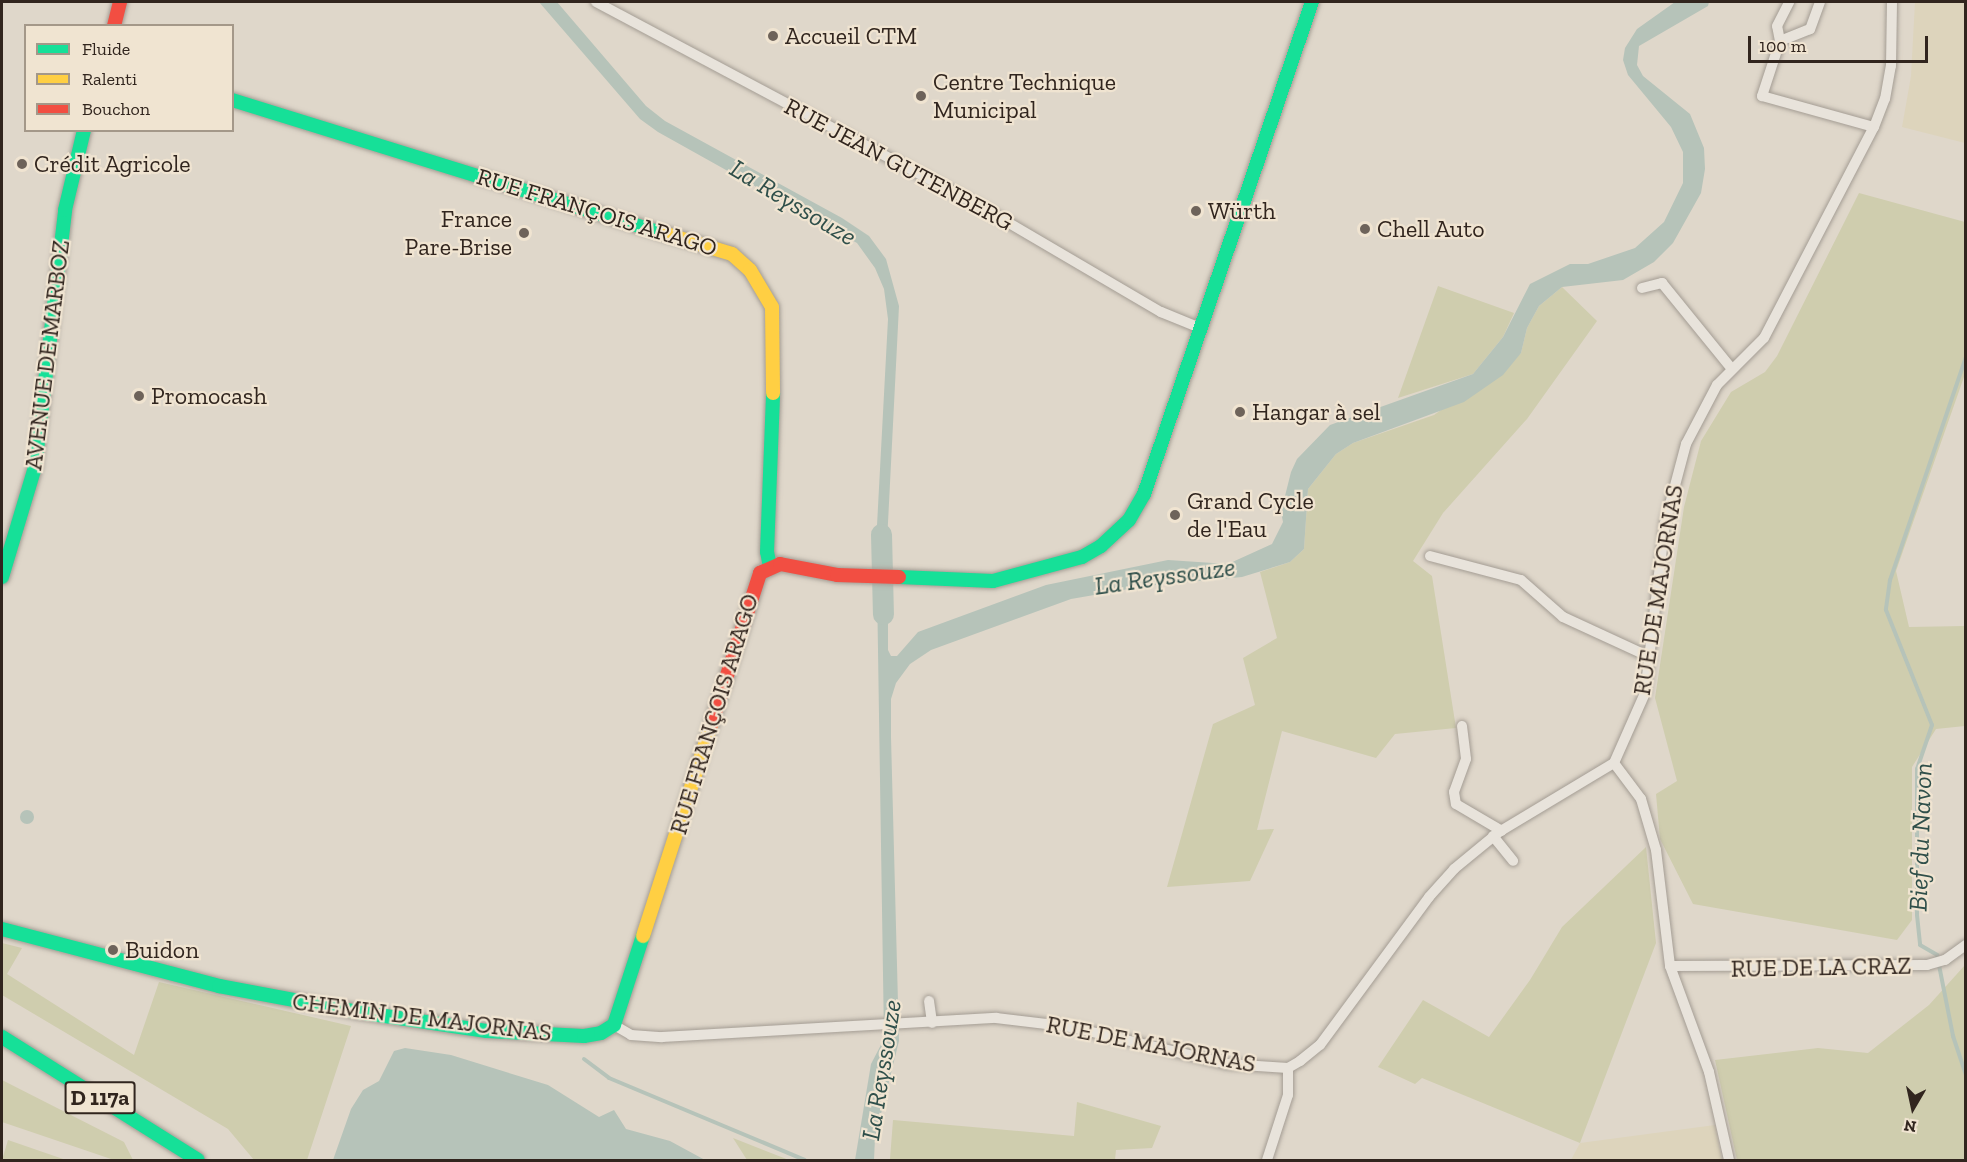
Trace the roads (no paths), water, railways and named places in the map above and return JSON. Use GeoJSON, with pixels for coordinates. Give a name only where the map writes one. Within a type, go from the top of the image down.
{"type":"FeatureCollection","features":[{"type":"Feature","properties":{"kind":"street"},"geometry":{"type":"LineString","coordinates":[[114,24],[120,2]]}},
{"type":"Feature","properties":{"kind":"street","name":"RUE JEAN GUTENBERG"},"geometry":{"type":"LineString","coordinates":[[596,2],[980,206],[1161,312],[1200,328]]}},
{"type":"Feature","properties":{"kind":"street"},"geometry":{"type":"LineString","coordinates":[[770,567],[780,564],[837,575],[993,580],[1082,557],[1101,546],[1129,520],[1144,494],[1312,2]]}},
{"type":"Feature","properties":{"kind":"street"},"geometry":{"type":"LineString","coordinates":[[1789,2],[1777,26],[1780,42],[1762,96],[1874,127]]}},
{"type":"Feature","properties":{"kind":"street"},"geometry":{"type":"LineString","coordinates":[[1780,42],[1810,29],[1821,2]]}},
{"type":"Feature","properties":{"kind":"street","name":"RUE DE MAJORNAS"},"geometry":{"type":"LineString","coordinates":[[614,1025],[642,1037],[1028,1020],[1227,1064],[1288,1068],[1320,1045],[1429,897],[1498,834],[1614,763],[1638,714],[1650,657],[1658,576],[1674,477],[1699,415],[1717,385],[1764,338],[1874,127],[1885,99],[1891,66],[1892,2]]}},
{"type":"Feature","properties":{"kind":"street","name":"RUE FRANÇOIS ARAGO"},"geometry":{"type":"LineString","coordinates":[[234,101],[719,248],[741,262],[762,286],[772,307],[775,334],[767,552],[770,567],[760,573],[754,583],[614,1025]]}},
{"type":"Feature","properties":{"kind":"street","name":"AVENUE DE MARBOZ"},"geometry":{"type":"LineString","coordinates":[[2,577],[35,467],[65,210],[84,132]]}},
{"type":"Feature","properties":{"kind":"street"},"geometry":{"type":"LineString","coordinates":[[1642,288],[1662,283],[1732,369]]}},
{"type":"Feature","properties":{"kind":"street"},"geometry":{"type":"LineString","coordinates":[[1431,556],[1521,580],[1563,616],[1650,657]]}},
{"type":"Feature","properties":{"kind":"street"},"geometry":{"type":"LineString","coordinates":[[1462,726],[1466,759],[1454,792],[1456,804],[1498,834],[1513,861]]}},
{"type":"Feature","properties":{"kind":"street"},"geometry":{"type":"LineString","coordinates":[[1614,763],[1641,799],[1656,850],[1670,966],[1709,1071],[1729,1161]]}},
{"type":"Feature","properties":{"kind":"street","name":"CHEMIN DE MAJORNAS"},"geometry":{"type":"LineString","coordinates":[[2,929],[219,986],[358,1012],[487,1031],[584,1036],[601,1034],[614,1025]]}},
{"type":"Feature","properties":{"kind":"street","name":"RUE DE LA CRAZ"},"geometry":{"type":"LineString","coordinates":[[1670,966],[1927,965],[1945,960],[1965,945]]}},
{"type":"Feature","properties":{"kind":"street"},"geometry":{"type":"LineString","coordinates":[[929,1000],[932,1023]]}},
{"type":"Feature","properties":{"kind":"street","name":"D 117a"},"geometry":{"type":"LineString","coordinates":[[2,1037],[198,1161]]}},
{"type":"Feature","properties":{"kind":"street"},"geometry":{"type":"LineString","coordinates":[[1267,1161],[1288,1095],[1288,1068]]}},
{"type":"Feature","properties":{"kind":"water"},"geometry":{"type":"Polygon","coordinates":[[[539,2],[557,2],[646,106],[665,121],[842,218],[869,236],[886,259],[899,306],[886,562],[875,563],[888,319],[884,289],[875,268],[857,243],[658,132],[640,119],[539,2]]]}},
{"type":"Feature","properties":{"kind":"water"},"geometry":{"type":"Polygon","coordinates":[[[1675,2],[1709,2],[1708,6],[1639,46],[1637,65],[1643,76],[1690,114],[1704,148],[1705,169],[1701,193],[1673,243],[1654,262],[1623,280],[1562,287],[1539,306],[1527,328],[1521,353],[1503,375],[1464,402],[1353,443],[1336,454],[1308,489],[1304,549],[1290,562],[1242,577],[1146,586],[1071,599],[931,650],[910,664],[896,683],[891,699],[891,737],[899,1041],[875,1138],[874,1160],[855,1160],[871,1064],[884,1039],[877,586],[888,586],[888,650],[891,656],[897,656],[918,632],[1046,585],[1168,560],[1228,564],[1272,544],[1283,522],[1281,512],[1291,472],[1297,459],[1330,425],[1473,374],[1503,337],[1530,284],[1570,264],[1588,264],[1635,248],[1664,222],[1683,183],[1683,152],[1671,127],[1628,75],[1623,60],[1625,48],[1637,29],[1675,2]]]}},
{"type":"Feature","properties":{"kind":"water"},"geometry":{"type":"Polygon","coordinates":[[[24,810],[30,810],[34,817],[30,824],[24,824],[20,820],[20,814],[24,810]]]}},
{"type":"Feature","properties":{"kind":"water"},"geometry":{"type":"Polygon","coordinates":[[[405,1048],[451,1055],[548,1085],[599,1117],[614,1110],[626,1129],[670,1141],[705,1160],[333,1160],[351,1109],[363,1090],[379,1081],[394,1051],[405,1048]]]}},
{"type":"Feature","properties":{"kind":"waterway","name":"Bief du Navon"},"geometry":{"type":"LineString","coordinates":[[1966,357],[1890,580],[1886,610],[1932,725],[1917,769],[1917,915],[1920,945],[1937,955],[1953,1036],[1966,1075]]}},
{"type":"Feature","properties":{"kind":"waterway","name":"La Reyssouze"},"geometry":{"type":"LineString","coordinates":[[881,534],[883,614]]}},
{"type":"Feature","properties":{"kind":"waterway"},"geometry":{"type":"LineString","coordinates":[[584,1059],[609,1078],[805,1160]]}},
{"type":"Feature","properties":{"kind":"place","name":"Accueil CTM"},"geometry":{"type":"Point","coordinates":[773,36]}},
{"type":"Feature","properties":{"kind":"place","name":"Centre Technique Municipal"},"geometry":{"type":"Point","coordinates":[921,96]}},
{"type":"Feature","properties":{"kind":"place","name":"Crédit Agricole"},"geometry":{"type":"Point","coordinates":[22,164]}},
{"type":"Feature","properties":{"kind":"place","name":"Würth"},"geometry":{"type":"Point","coordinates":[1196,211]}},
{"type":"Feature","properties":{"kind":"place","name":"Chell Auto"},"geometry":{"type":"Point","coordinates":[1365,229]}},
{"type":"Feature","properties":{"kind":"place","name":"France Pare-Brise"},"geometry":{"type":"Point","coordinates":[524,233]}},
{"type":"Feature","properties":{"kind":"place","name":"Promocash"},"geometry":{"type":"Point","coordinates":[139,396]}},
{"type":"Feature","properties":{"kind":"place","name":"Hangar à sel"},"geometry":{"type":"Point","coordinates":[1240,412]}},
{"type":"Feature","properties":{"kind":"place","name":"Grand Cycle de l'Eau"},"geometry":{"type":"Point","coordinates":[1175,515]}},
{"type":"Feature","properties":{"kind":"place","name":"Buidon"},"geometry":{"type":"Point","coordinates":[113,950]}}]}
